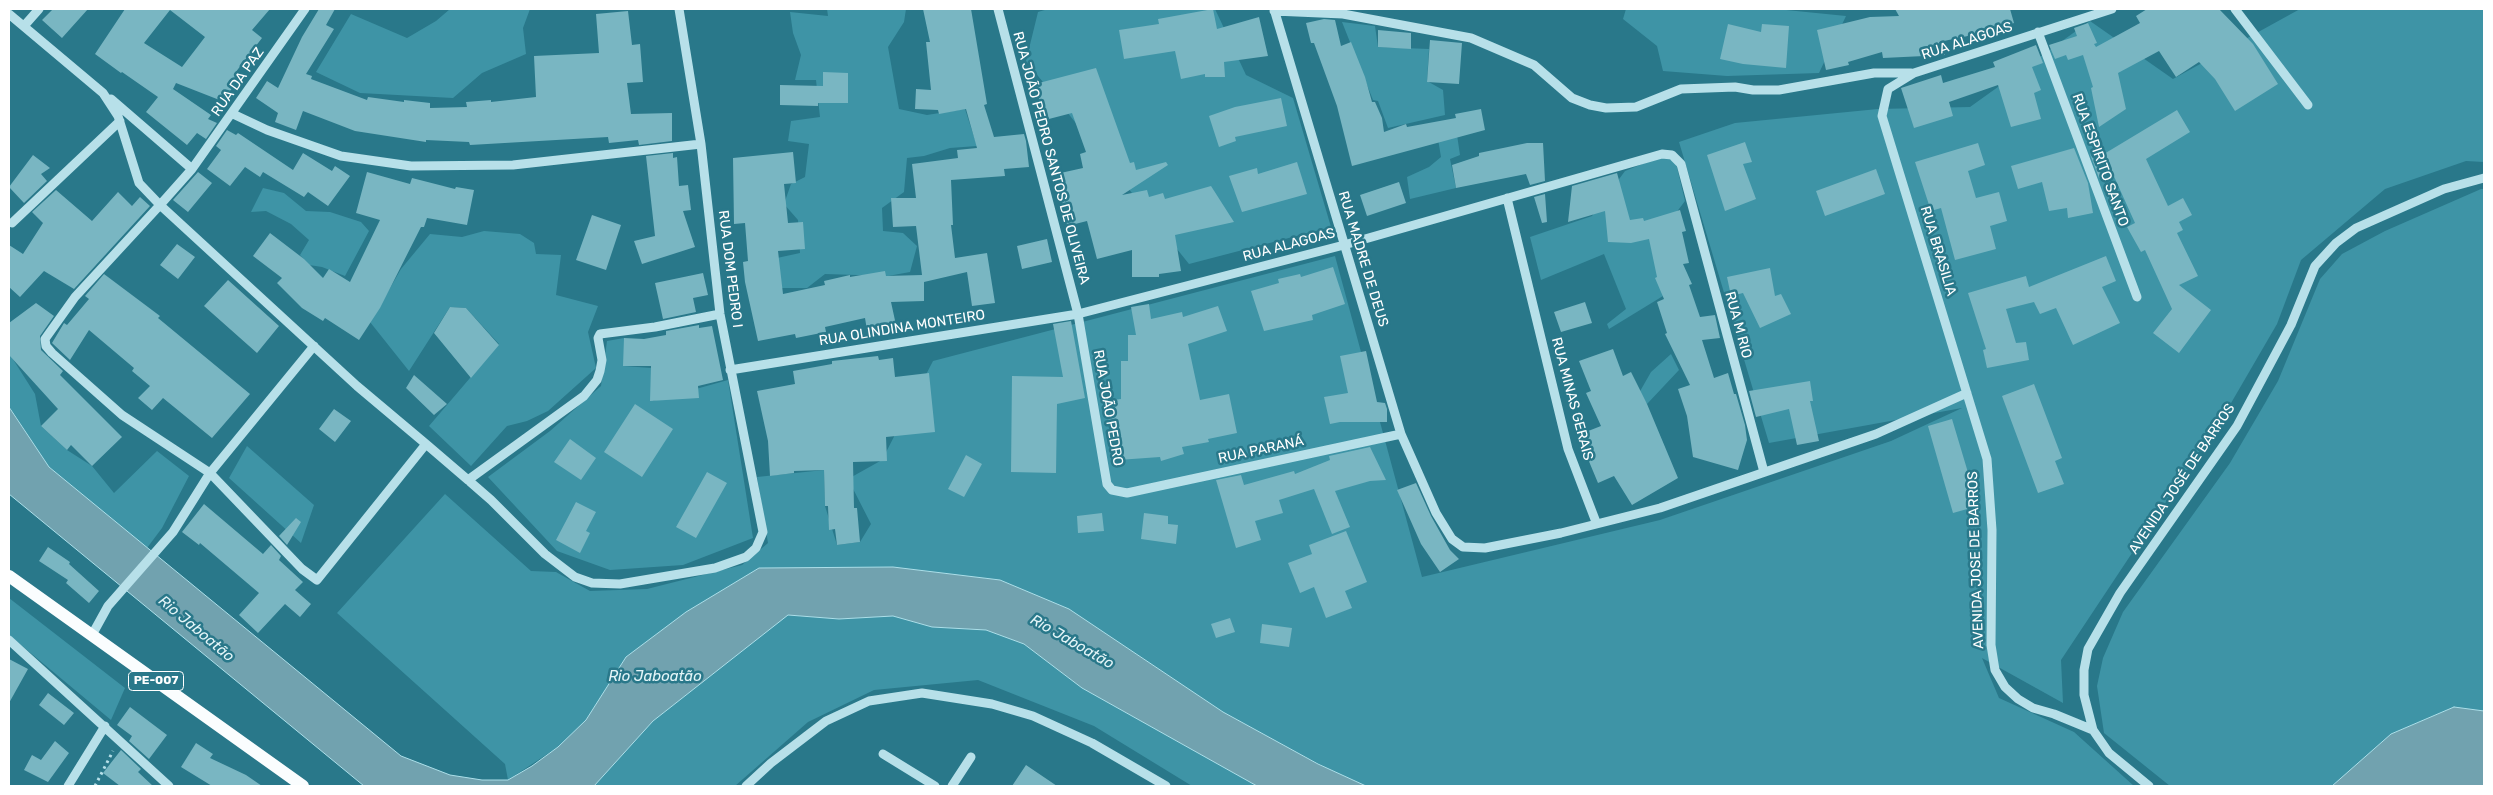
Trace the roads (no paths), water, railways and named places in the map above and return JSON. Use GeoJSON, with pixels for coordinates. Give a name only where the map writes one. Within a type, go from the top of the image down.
{"type":"FeatureCollection","features":[{"type":"Feature","properties":{"kind":"main road","name":"PE-007"},"geometry":{"type":"LineString","coordinates":[[9,576],[303,786]]}},
{"type":"Feature","properties":{"kind":"street"},"geometry":{"type":"LineString","coordinates":[[24,26],[39,9]]}},
{"type":"Feature","properties":{"kind":"street","name":"RUA DA PAZ"},"geometry":{"type":"LineString","coordinates":[[160,205],[192,170],[305,9]]}},
{"type":"Feature","properties":{"kind":"street","name":"RUA DOM PEDRO I"},"geometry":{"type":"LineString","coordinates":[[468,480],[545,554],[576,577],[592,583],[620,584],[715,568],[746,557],[756,548],[763,532],[720,314],[701,144],[679,9]]}},
{"type":"Feature","properties":{"kind":"street","name":"RUA JOÃO PEDRO SANTOS DE OLIVEIRA"},"geometry":{"type":"LineString","coordinates":[[998,9],[1078,314]]}},
{"type":"Feature","properties":{"kind":"street","name":"RUA ALAGOAS"},"geometry":{"type":"LineString","coordinates":[[1882,116],[1888,89],[1914,73],[2112,9]]}},
{"type":"Feature","properties":{"kind":"street"},"geometry":{"type":"LineString","coordinates":[[2235,9],[2308,105]]}},
{"type":"Feature","properties":{"kind":"street"},"geometry":{"type":"LineString","coordinates":[[1274,10],[1342,14],[1471,38],[1534,65],[1572,98],[1590,105],[1606,108],[1636,107],[1654,102],[1668,93],[1687,88],[1735,87],[1754,90],[1778,90],[1874,73],[1914,73]]}},
{"type":"Feature","properties":{"kind":"street","name":"RUA MADRE DE DEUS"},"geometry":{"type":"LineString","coordinates":[[1274,10],[1401,434],[1436,513],[1452,539],[1463,547],[1472,549],[1485,548],[1561,533],[1596,522]]}},
{"type":"Feature","properties":{"kind":"street"},"geometry":{"type":"LineString","coordinates":[[9,14],[192,170]]}},
{"type":"Feature","properties":{"kind":"street","name":"RUA ESPIRITO SANTO"},"geometry":{"type":"LineString","coordinates":[[2038,32],[2137,297]]}},
{"type":"Feature","properties":{"kind":"street"},"geometry":{"type":"LineString","coordinates":[[103,93],[120,121],[139,183],[160,205],[357,386],[468,480],[584,396],[597,380],[600,371],[602,360],[598,337],[600,334],[655,327],[720,314]]}},
{"type":"Feature","properties":{"kind":"street"},"geometry":{"type":"LineString","coordinates":[[232,114],[267,130],[341,156],[411,166],[513,164],[701,144]]}},
{"type":"Feature","properties":{"kind":"street","name":"RUA BRASILIA"},"geometry":{"type":"LineString","coordinates":[[1882,116],[1967,394]]}},
{"type":"Feature","properties":{"kind":"street"},"geometry":{"type":"LineString","coordinates":[[12,223],[120,121]]}},
{"type":"Feature","properties":{"kind":"street","name":"RUA M RIO"},"geometry":{"type":"LineString","coordinates":[[1507,198],[1662,154],[1677,158],[1681,164],[1687,185],[1764,472]]}},
{"type":"Feature","properties":{"kind":"street","name":"AVENIDA JOSÉ DE BARROS"},"geometry":{"type":"LineString","coordinates":[[2149,786],[2109,753],[2093,730],[2084,695],[2084,670],[2088,649],[2120,593],[2237,426],[2291,325],[2315,266],[2336,243],[2356,228],[2444,189],[2484,178]]}},
{"type":"Feature","properties":{"kind":"street","name":"RUA ALAGOAS"},"geometry":{"type":"LineString","coordinates":[[1078,314],[1344,245],[1507,198]]}},
{"type":"Feature","properties":{"kind":"street","name":"RUA MINAS GERAIS"},"geometry":{"type":"LineString","coordinates":[[1507,198],[1568,449],[1596,522]]}},
{"type":"Feature","properties":{"kind":"street"},"geometry":{"type":"LineString","coordinates":[[160,205],[75,298],[45,339],[46,346],[122,415],[210,474],[302,569],[317,580],[426,444]]}},
{"type":"Feature","properties":{"kind":"street","name":"RUA OLINDINA MONTEIRO"},"geometry":{"type":"LineString","coordinates":[[730,370],[1078,314]]}},
{"type":"Feature","properties":{"kind":"street","name":"RUA JOÃO PEDRO"},"geometry":{"type":"LineString","coordinates":[[1078,314],[1107,484],[1116,492],[1126,493]]}},
{"type":"Feature","properties":{"kind":"street"},"geometry":{"type":"LineString","coordinates":[[92,635],[108,606],[173,532],[210,474],[314,346]]}},
{"type":"Feature","properties":{"kind":"street"},"geometry":{"type":"LineString","coordinates":[[1596,522],[1660,508],[1876,434],[1967,394]]}},
{"type":"Feature","properties":{"kind":"street","name":"AVENIDA JOSE DE BARROS"},"geometry":{"type":"LineString","coordinates":[[1967,394],[1987,459],[1991,492],[1991,645],[1995,670],[2005,687],[2018,699],[2033,708],[2054,714],[2093,730]]}},
{"type":"Feature","properties":{"kind":"street","name":"RUA PARANÁ"},"geometry":{"type":"LineString","coordinates":[[1126,493],[1401,434]]}},
{"type":"Feature","properties":{"kind":"street"},"geometry":{"type":"LineString","coordinates":[[9,640],[169,786]]}},
{"type":"Feature","properties":{"kind":"street"},"geometry":{"type":"LineString","coordinates":[[746,786],[771,763],[826,721],[869,701],[922,693],[992,704],[1033,716],[1092,743],[1166,786]]}},
{"type":"Feature","properties":{"kind":"street"},"geometry":{"type":"LineString","coordinates":[[68,786],[105,726]]}},
{"type":"Feature","properties":{"kind":"street"},"geometry":{"type":"LineString","coordinates":[[883,754],[936,786]]}},
{"type":"Feature","properties":{"kind":"street"},"geometry":{"type":"LineString","coordinates":[[952,786],[971,757]]}},
{"type":"Feature","properties":{"kind":"water","name":"Rio Jaboatão"},"geometry":{"type":"Polygon","coordinates":[[[9,407],[49,467],[401,756],[450,775],[482,780],[508,780],[532,766],[558,747],[586,720],[626,657],[686,612],[759,568],[893,567],[1000,580],[1069,609],[1223,712],[1318,764],[1366,786],[1257,786],[1082,688],[1024,644],[986,630],[932,627],[893,616],[839,619],[788,615],[653,721],[594,786],[364,786],[9,494],[9,407]]]}},
{"type":"Feature","properties":{"kind":"water"},"geometry":{"type":"Polygon","coordinates":[[[2454,707],[2484,711],[2484,786],[2332,786],[2391,734],[2454,707]]]}}]}
